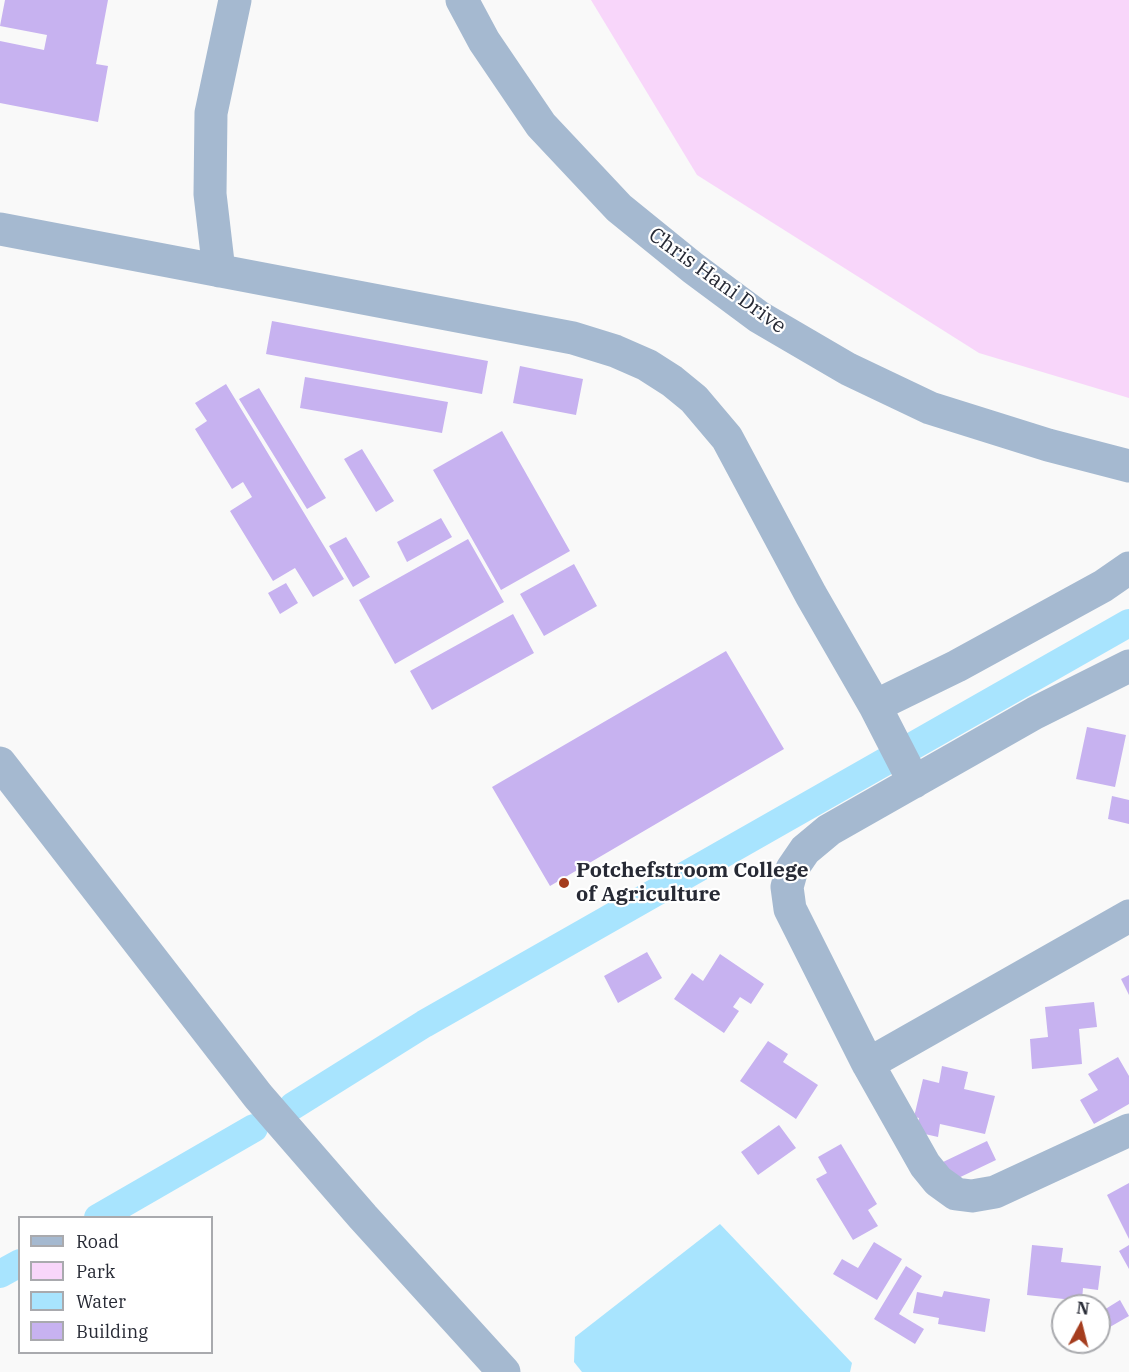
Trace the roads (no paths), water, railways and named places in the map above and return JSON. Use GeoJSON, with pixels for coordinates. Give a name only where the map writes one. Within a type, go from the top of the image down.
{"type":"FeatureCollection","features":[{"type":"Feature","properties":{"kind":"street"},"geometry":{"type":"LineString","coordinates":[[219,271],[210,194],[211,113],[234,0]]}},
{"type":"Feature","properties":{"kind":"street","name":"Chris Hani Drive"},"geometry":{"type":"LineString","coordinates":[[462,0],[484,41],[541,125],[619,208],[693,268],[759,317],[848,369],[930,408],[1048,445],[1129,466]]}},
{"type":"Feature","properties":{"kind":"street"},"geometry":{"type":"LineString","coordinates":[[0,230],[573,338],[647,365],[694,399],[728,438],[904,763]]}},
{"type":"Feature","properties":{"kind":"street"},"geometry":{"type":"LineString","coordinates":[[875,706],[957,666],[1102,586],[1129,568]]}},
{"type":"Feature","properties":{"kind":"street"},"geometry":{"type":"LineString","coordinates":[[1129,666],[1035,713],[904,763],[805,850],[792,869],[787,887],[790,909],[868,1064],[925,1165],[938,1181],[956,1194],[972,1196],[995,1192],[1129,1130]]}},
{"type":"Feature","properties":{"kind":"street"},"geometry":{"type":"LineString","coordinates":[[0,763],[258,1096],[363,1217],[504,1372]]}},
{"type":"Feature","properties":{"kind":"street"},"geometry":{"type":"LineString","coordinates":[[868,1064],[1129,916]]}},
{"type":"Feature","properties":{"kind":"water"},"geometry":{"type":"Polygon","coordinates":[[[720,1224],[852,1363],[850,1372],[582,1372],[574,1362],[575,1337],[720,1224]]]}},
{"type":"Feature","properties":{"kind":"waterway"},"geometry":{"type":"LineString","coordinates":[[293,1106],[424,1024],[1129,623]]}},
{"type":"Feature","properties":{"kind":"waterway"},"geometry":{"type":"LineString","coordinates":[[101,1216],[254,1128]]}},
{"type":"Feature","properties":{"kind":"waterway"},"geometry":{"type":"LineString","coordinates":[[0,1274],[18,1264]]}},
{"type":"Feature","properties":{"kind":"place","name":"Potchefstroom College of Agriculture"},"geometry":{"type":"Point","coordinates":[564,883]}}]}
